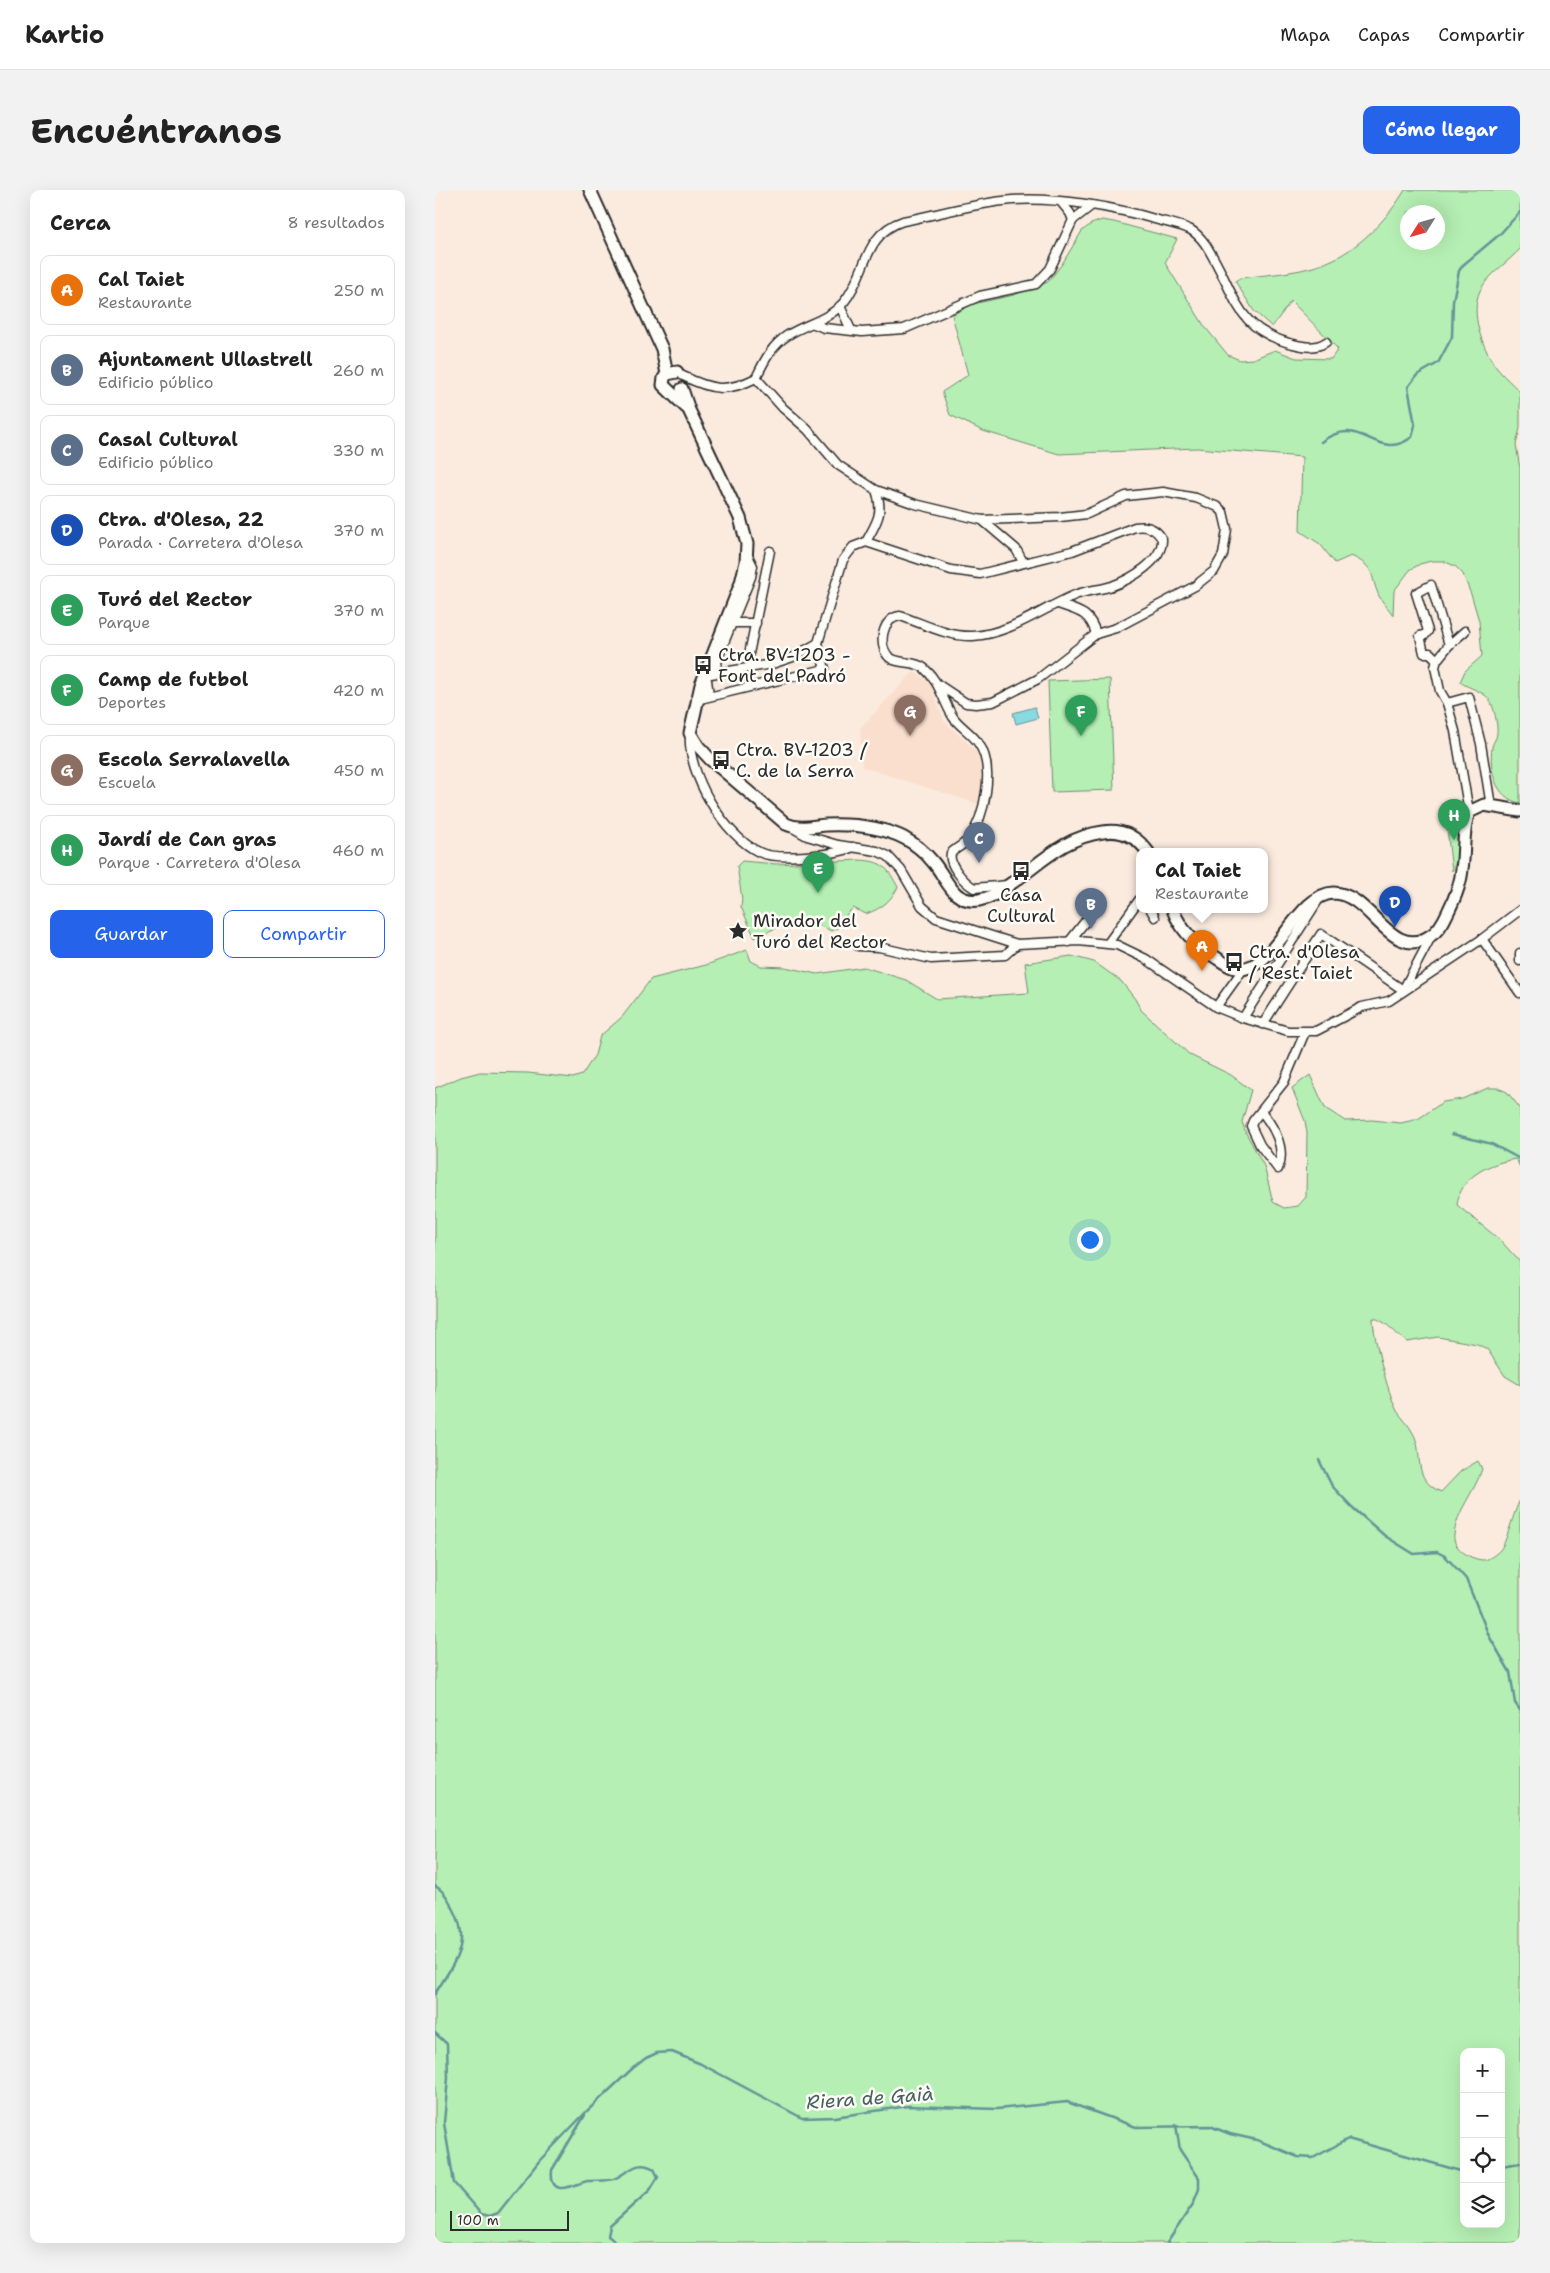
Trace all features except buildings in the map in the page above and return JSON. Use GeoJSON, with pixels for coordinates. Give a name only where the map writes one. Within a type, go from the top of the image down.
{"type":"FeatureCollection","features":[{"type":"Feature","properties":{"kind":"street"},"geometry":{"type":"LineString","coordinates":[[589,190],[745,532],[747,553],[741,583],[729,623],[709,674],[696,700],[689,745],[692,765],[701,786],[733,832],[757,852],[781,856],[822,854],[844,852],[853,847]]}},
{"type":"Feature","properties":{"kind":"street"},"geometry":{"type":"LineString","coordinates":[[677,382],[701,383],[716,389],[727,389],[756,378],[766,357],[783,339],[814,324],[846,300],[878,236],[895,223],[1012,200],[1061,202],[1134,213],[1192,231],[1209,249],[1240,311],[1251,324],[1272,337],[1303,346],[1319,345],[1326,342]]}},
{"type":"Feature","properties":{"kind":"street"},"geometry":{"type":"LineString","coordinates":[[1061,202],[1070,212],[1073,220]]}},
{"type":"Feature","properties":{"kind":"street"},"geometry":{"type":"LineString","coordinates":[[814,324],[863,332],[904,329],[980,296],[1036,284],[1050,269],[1073,220],[1091,206]]}},
{"type":"Feature","properties":{"kind":"street"},"geometry":{"type":"LineString","coordinates":[[840,306],[851,330]]}},
{"type":"Feature","properties":{"kind":"street"},"geometry":{"type":"LineString","coordinates":[[696,700],[825,669],[818,643],[843,560],[853,547],[866,542],[951,570],[975,574],[1072,550],[1135,527],[1148,526],[1160,535],[1162,544],[1159,553],[1136,573],[1114,585],[1077,594],[1000,630],[975,636],[947,633],[900,616],[895,617],[884,629],[887,655],[891,658],[922,666],[939,685],[966,703],[976,704],[993,702],[1038,679],[1095,634],[1117,628],[1180,594],[1214,571],[1223,554],[1226,539],[1226,521],[1221,510],[1196,498],[1177,493],[1163,492],[1126,496],[1077,516],[982,520],[915,504],[876,490],[838,465],[807,429],[783,408],[756,378]]}},
{"type":"Feature","properties":{"kind":"street"},"geometry":{"type":"LineString","coordinates":[[866,542],[880,510],[876,490]]}},
{"type":"Feature","properties":{"kind":"street"},"geometry":{"type":"LineString","coordinates":[[982,520],[1016,549],[1023,562]]}},
{"type":"Feature","properties":{"kind":"street"},"geometry":{"type":"LineString","coordinates":[[750,668],[749,654],[770,551]]}},
{"type":"Feature","properties":{"kind":"street"},"geometry":{"type":"LineString","coordinates":[[1437,660],[1430,653],[1424,653],[1421,636],[1428,632],[1416,593],[1431,585],[1449,645]]}},
{"type":"Feature","properties":{"kind":"street"},"geometry":{"type":"LineString","coordinates":[[1058,604],[1089,617],[1093,623],[1095,634]]}},
{"type":"Feature","properties":{"kind":"street"},"geometry":{"type":"LineString","coordinates":[[729,623],[756,623]]}},
{"type":"Feature","properties":{"kind":"street"},"geometry":{"type":"LineString","coordinates":[[1403,990],[1432,935],[1445,918],[1459,885],[1469,812],[1455,731],[1447,703],[1436,679],[1435,667],[1437,660],[1449,645],[1465,631]]}},
{"type":"Feature","properties":{"kind":"street"},"geometry":{"type":"LineString","coordinates":[[709,674],[772,664],[793,657],[818,643]]}},
{"type":"Feature","properties":{"kind":"street"},"geometry":{"type":"LineString","coordinates":[[939,685],[954,718],[979,743],[984,754],[986,766],[987,792],[984,804],[967,841],[951,853],[952,864],[969,885],[974,888],[1010,885]]}},
{"type":"Feature","properties":{"kind":"street"},"geometry":{"type":"LineString","coordinates":[[1447,703],[1469,697],[1481,744],[1491,806]]}},
{"type":"Feature","properties":{"kind":"street"},"geometry":{"type":"LineString","coordinates":[[690,733],[698,746],[710,758],[775,817],[807,836],[838,845],[877,851],[894,861],[922,906],[929,913],[966,928],[1017,944],[1069,942],[1117,945],[1146,959],[1216,1007],[1243,1018],[1288,1031],[1305,1032],[1326,1026],[1362,1007],[1389,1000],[1482,940],[1520,910]]}},
{"type":"Feature","properties":{"kind":"street"},"geometry":{"type":"LineString","coordinates":[[1469,812],[1479,806],[1520,811]]}},
{"type":"Feature","properties":{"kind":"street"},"geometry":{"type":"LineString","coordinates":[[793,828],[845,825],[870,827],[896,834],[911,842],[927,855],[954,893],[965,899],[972,900],[987,898],[1010,885],[1061,846],[1084,835],[1108,831],[1121,832],[1133,837],[1145,848]]}},
{"type":"Feature","properties":{"kind":"street"},"geometry":{"type":"LineString","coordinates":[[1216,1007],[1244,968],[1262,959],[1301,913],[1320,898],[1333,893],[1347,896],[1367,909],[1382,926],[1400,939],[1417,942],[1432,935]]}},
{"type":"Feature","properties":{"kind":"street"},"geometry":{"type":"LineString","coordinates":[[1243,1018],[1320,898]]}},
{"type":"Feature","properties":{"kind":"street"},"geometry":{"type":"LineString","coordinates":[[1108,943],[1136,904]]}},
{"type":"Feature","properties":{"kind":"street"},"geometry":{"type":"LineString","coordinates":[[1069,942],[1095,910]]}},
{"type":"Feature","properties":{"kind":"street"},"geometry":{"type":"LineString","coordinates":[[1153,913],[1155,917]]}},
{"type":"Feature","properties":{"kind":"street"},"geometry":{"type":"LineString","coordinates":[[1174,913],[1179,923],[1193,941],[1231,966],[1244,968]]}},
{"type":"Feature","properties":{"kind":"street"},"geometry":{"type":"LineString","coordinates":[[1263,1024],[1321,934],[1403,990]]}},
{"type":"Feature","properties":{"kind":"street"},"geometry":{"type":"LineString","coordinates":[[1482,940],[1519,990]]}},
{"type":"Feature","properties":{"kind":"street"},"geometry":{"type":"LineString","coordinates":[[858,946],[879,947],[931,960],[1005,955],[1017,944]]}},
{"type":"Feature","properties":{"kind":"street"},"geometry":{"type":"LineString","coordinates":[[1520,954],[1520,961]]}},
{"type":"Feature","properties":{"kind":"street"},"geometry":{"type":"LineString","coordinates":[[1261,1111],[1278,1136],[1280,1154],[1278,1169],[1263,1150],[1251,1126],[1261,1111],[1285,1082],[1305,1032]]}},
{"type":"Feature","properties":{"kind":"shaded area"},"geometry":{"type":"Polygon","coordinates":[[[913,672],[930,681],[944,721],[976,751],[981,767],[981,793],[978,804],[862,767],[860,728],[913,672]]]}},
{"type":"Feature","properties":{"kind":"green space"},"geometry":{"type":"Polygon","coordinates":[[[1405,190],[1520,190],[1520,249],[1482,287],[1478,295],[1476,314],[1480,334],[1492,361],[1520,392],[1520,428],[1516,445],[1520,468],[1520,803],[1511,800],[1505,795],[1495,782],[1491,756],[1497,730],[1491,702],[1483,694],[1460,682],[1465,671],[1482,656],[1479,621],[1463,574],[1455,566],[1443,561],[1431,561],[1420,564],[1410,570],[1394,591],[1393,615],[1379,596],[1371,572],[1365,564],[1351,556],[1335,563],[1320,544],[1300,531],[1302,457],[1197,448],[1059,454],[983,431],[950,415],[942,392],[968,375],[952,315],[973,304],[1014,295],[1048,282],[1062,264],[1082,231],[1091,224],[1102,220],[1177,239],[1165,263],[1205,327],[1228,355],[1240,360],[1253,359],[1275,350],[1296,358],[1331,359],[1338,349],[1291,301],[1272,327],[1254,311],[1235,281],[1240,278],[1300,270],[1334,259],[1365,238],[1391,210],[1405,190]]]}},
{"type":"Feature","properties":{"kind":"green space"},"geometry":{"type":"Polygon","coordinates":[[[1110,679],[1114,790],[1052,792],[1048,681],[1110,679]]]}},
{"type":"Feature","properties":{"kind":"green space"},"geometry":{"type":"Polygon","coordinates":[[[1442,804],[1452,806],[1453,811],[1463,811],[1458,857],[1452,871],[1446,820],[1440,810],[1442,804]]]}},
{"type":"Feature","properties":{"kind":"green space"},"geometry":{"type":"Polygon","coordinates":[[[859,860],[874,862],[883,866],[894,880],[898,887],[885,904],[866,914],[853,908],[845,916],[839,927],[831,931],[821,926],[802,923],[783,926],[755,938],[741,907],[742,899],[737,866],[742,861],[776,864],[859,860]]]}},
{"type":"Feature","properties":{"kind":"green space"},"geometry":{"type":"Polygon","coordinates":[[[747,950],[751,961],[761,966],[785,967],[817,974],[864,967],[906,980],[937,999],[1029,993],[1025,963],[1071,956],[1094,962],[1121,981],[1141,1010],[1190,1055],[1231,1075],[1251,1090],[1242,1122],[1264,1166],[1273,1202],[1284,1208],[1298,1206],[1306,1197],[1307,1133],[1305,1121],[1292,1088],[1310,1075],[1325,1108],[1345,1121],[1372,1120],[1401,1123],[1418,1119],[1443,1102],[1462,1099],[1488,1088],[1498,1088],[1507,1092],[1520,1108],[1520,1167],[1516,1159],[1496,1164],[1478,1173],[1464,1186],[1459,1195],[1457,1205],[1500,1240],[1520,1262],[1520,1385],[1505,1376],[1487,1349],[1477,1344],[1438,1337],[1407,1342],[1386,1324],[1373,1318],[1378,1351],[1389,1392],[1397,1411],[1413,1433],[1425,1480],[1441,1492],[1461,1471],[1478,1461],[1482,1469],[1455,1526],[1454,1540],[1459,1549],[1479,1560],[1495,1555],[1503,1546],[1520,1500],[1520,2243],[435,2243],[435,1088],[461,1077],[480,1072],[528,1073],[573,1078],[582,1075],[595,1055],[600,1036],[622,1017],[651,979],[706,965],[747,950]]]}},
{"type":"Feature","properties":{"kind":"water"},"geometry":{"type":"Polygon","coordinates":[[[1035,707],[1038,718],[1016,724],[1013,713],[1035,707]]]}},
{"type":"Feature","properties":{"kind":"waterway"},"geometry":{"type":"LineString","coordinates":[[1321,442],[1335,434],[1347,432],[1388,445],[1399,444],[1412,437],[1415,425],[1408,387],[1417,375],[1438,363],[1452,337],[1453,301],[1459,271],[1463,265],[1500,234],[1520,212]]}},
{"type":"Feature","properties":{"kind":"waterway"},"geometry":{"type":"LineString","coordinates":[[1452,1134],[1492,1144],[1520,1159]]}},
{"type":"Feature","properties":{"kind":"waterway"},"geometry":{"type":"LineString","coordinates":[[1319,1460],[1332,1486],[1352,1507],[1385,1536],[1414,1554],[1437,1552],[1445,1556],[1466,1579],[1489,1636],[1510,1672],[1515,1703],[1520,1710]]}},
{"type":"Feature","properties":{"kind":"waterway","name":"Riera de Gaià"},"geometry":{"type":"LineString","coordinates":[[435,1886],[449,1900],[458,1919],[461,1931],[461,1942],[454,1962],[435,1994]]}},
{"type":"Feature","properties":{"kind":"waterway","name":"Riera de Gaià"},"geometry":{"type":"LineString","coordinates":[[435,2033],[447,2044],[448,2078],[444,2123],[454,2183],[481,2214],[490,2216],[498,2213],[540,2160],[587,2111],[633,2068],[646,2058],[657,2053],[672,2052],[701,2064],[802,2118],[835,2117],[908,2106],[997,2109],[1067,2102],[1136,2127],[1210,2126],[1230,2134],[1257,2140],[1298,2157],[1313,2158],[1348,2139],[1460,2171]]}},
{"type":"Feature","properties":{"kind":"waterway"},"geometry":{"type":"LineString","coordinates":[[585,2115],[552,2170],[552,2179],[555,2185],[559,2188],[564,2188],[588,2181],[610,2180],[634,2167],[643,2165],[654,2169],[658,2177],[650,2190],[610,2226],[608,2236],[617,2243]]}},
{"type":"Feature","properties":{"kind":"waterway"},"geometry":{"type":"LineString","coordinates":[[1167,2243],[1193,2204],[1199,2189],[1199,2178],[1180,2150],[1176,2125]]}},
{"type":"Feature","properties":{"kind":"waterway","name":"Riera de Gaià"},"geometry":{"type":"LineString","coordinates":[[1505,2165],[1520,2163]]}},
{"type":"Feature","properties":{"kind":"place","name":"Ctra. BV-1203 - Font del Padró"},"geometry":{"type":"Point","coordinates":[703,665]}},
{"type":"Feature","properties":{"kind":"place","name":"Escola Serralavella"},"geometry":{"type":"Point","coordinates":[910,736]}},
{"type":"Feature","properties":{"kind":"place","name":"Camp de futbol"},"geometry":{"type":"Point","coordinates":[1081,736]}},
{"type":"Feature","properties":{"kind":"place","name":"Ctra. BV-1203 / C. de la Serra"},"geometry":{"type":"Point","coordinates":[721,760]}},
{"type":"Feature","properties":{"kind":"place","name":"Jardí de Can gras"},"geometry":{"type":"Point","coordinates":[1454,840]}},
{"type":"Feature","properties":{"kind":"place","name":"Casal Cultural"},"geometry":{"type":"Point","coordinates":[979,863]}},
{"type":"Feature","properties":{"kind":"place","name":"Casa Cultural"},"geometry":{"type":"Point","coordinates":[1021,871]}},
{"type":"Feature","properties":{"kind":"place","name":"Turó del Rector"},"geometry":{"type":"Point","coordinates":[818,893]}},
{"type":"Feature","properties":{"kind":"place","name":"Ctra. d'Olesa, 22"},"geometry":{"type":"Point","coordinates":[1395,927]}},
{"type":"Feature","properties":{"kind":"place","name":"Ajuntament Ullastrell"},"geometry":{"type":"Point","coordinates":[1091,929]}},
{"type":"Feature","properties":{"kind":"place","name":"Mirador del Turó del Rector"},"geometry":{"type":"Point","coordinates":[738,931]}},
{"type":"Feature","properties":{"kind":"place","name":"Ctra. d'Olesa / Rest. Taiet"},"geometry":{"type":"Point","coordinates":[1234,962]}},
{"type":"Feature","properties":{"kind":"place","name":"Cal Taiet"},"geometry":{"type":"Point","coordinates":[1202,971]}}]}
